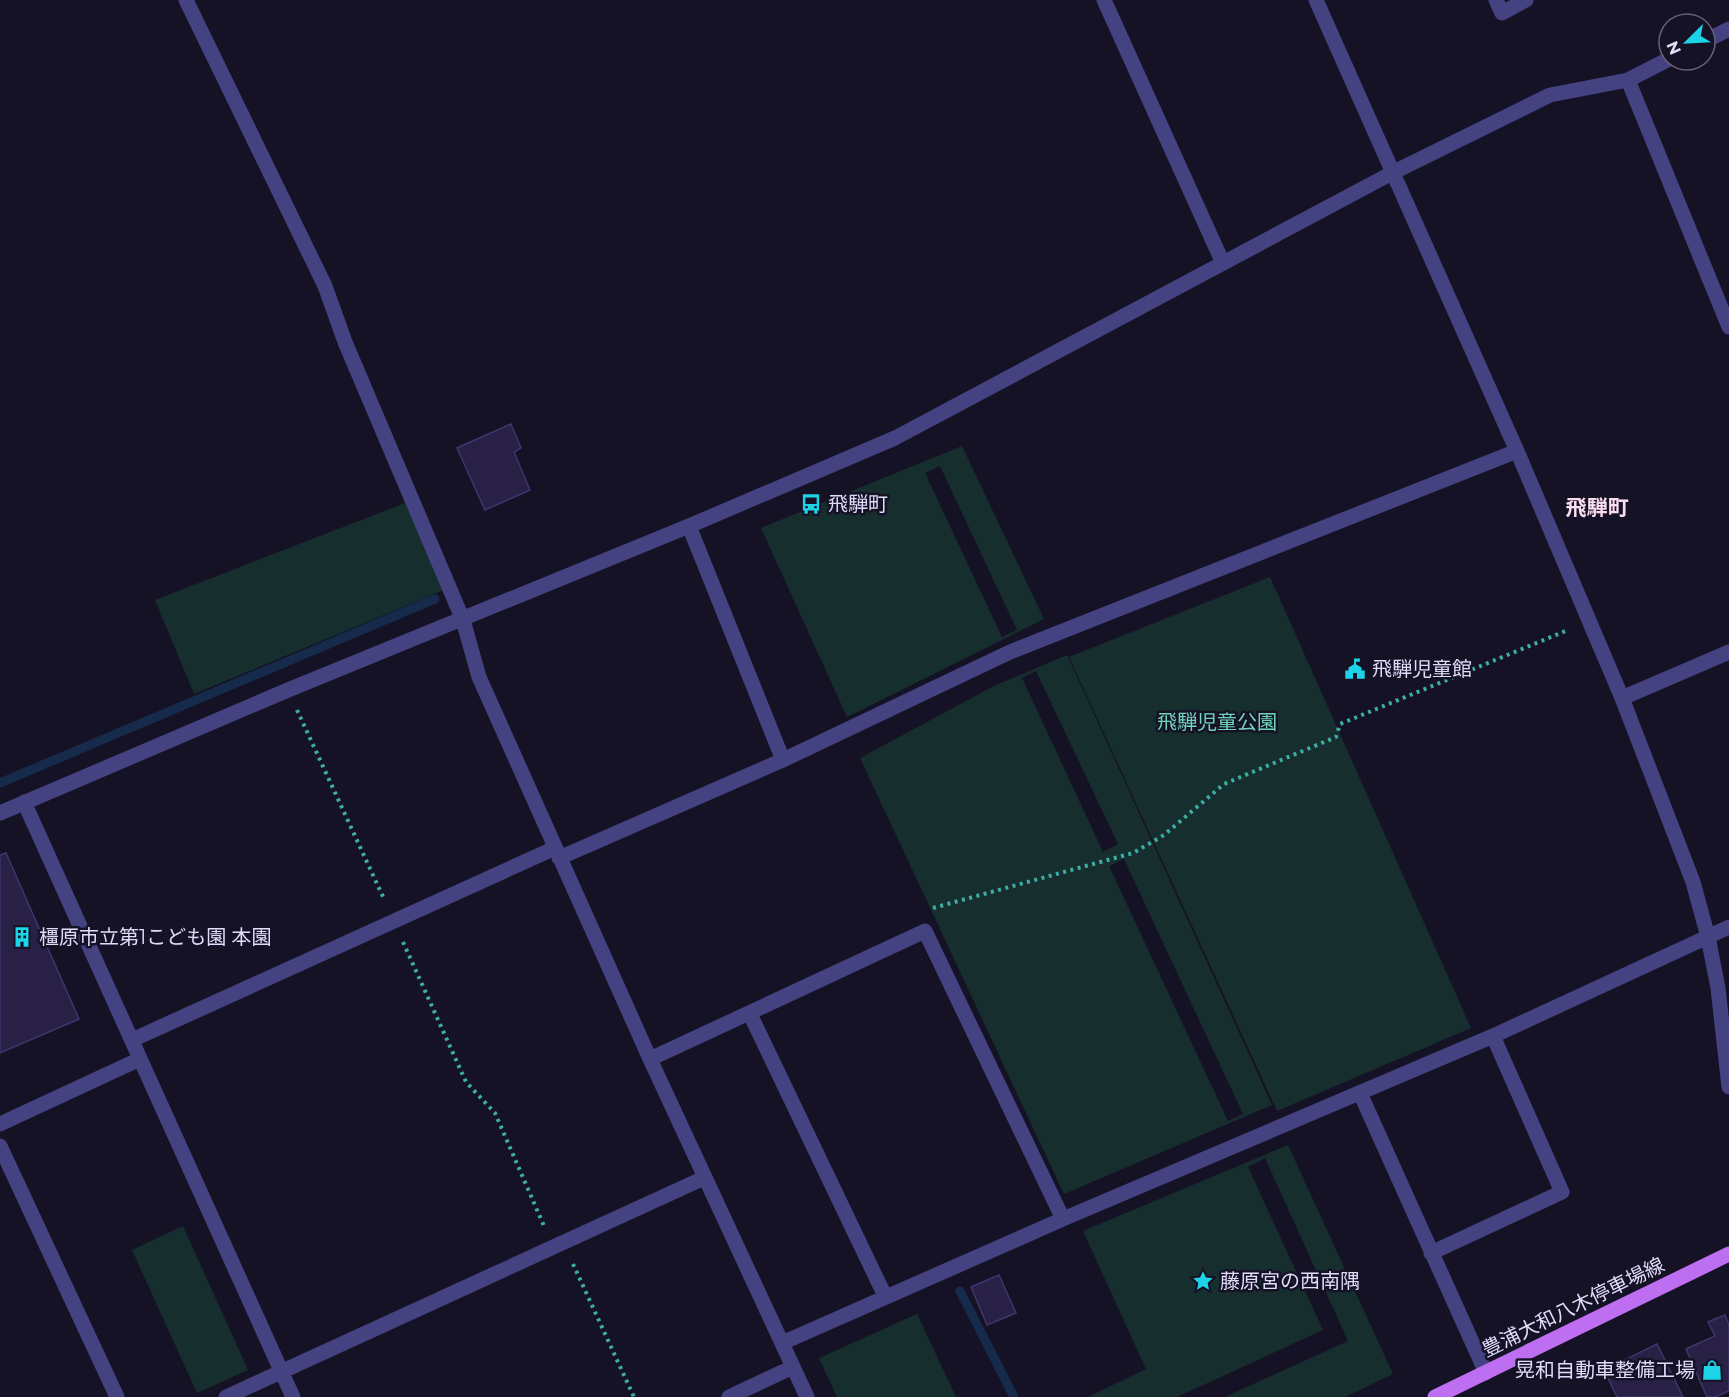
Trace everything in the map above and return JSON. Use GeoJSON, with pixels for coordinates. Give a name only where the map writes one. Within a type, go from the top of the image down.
{"type":"FeatureCollection","features":[{"type":"Feature","properties":{"kind":"main road","name":"豊浦大和八木停車場線"},"geometry":{"type":"LineString","coordinates":[[1435,1397],[1729,1254]]}},
{"type":"Feature","properties":{"kind":"street"},"geometry":{"type":"LineString","coordinates":[[186,0],[325,286],[345,342],[463,620],[479,677],[704,1178],[807,1397]]}},
{"type":"Feature","properties":{"kind":"street"},"geometry":{"type":"LineString","coordinates":[[1104,0],[1222,261]]}},
{"type":"Feature","properties":{"kind":"street"},"geometry":{"type":"LineString","coordinates":[[1316,0],[1517,451],[1622,698],[1693,882],[1708,937],[1718,988],[1729,1087]]}},
{"type":"Feature","properties":{"kind":"street"},"geometry":{"type":"LineString","coordinates":[[1496,0],[1502,13],[1526,0]]}},
{"type":"Feature","properties":{"kind":"street"},"geometry":{"type":"LineString","coordinates":[[0,813],[288,690],[463,620],[850,458],[950,411],[1222,261],[1550,95],[1628,80],[1657,65]]}},
{"type":"Feature","properties":{"kind":"street"},"geometry":{"type":"LineString","coordinates":[[1628,80],[1729,327]]}},
{"type":"Feature","properties":{"kind":"street"},"geometry":{"type":"LineString","coordinates":[[132,1040],[393,920],[783,760],[1010,652],[1517,451]]}},
{"type":"Feature","properties":{"kind":"street"},"geometry":{"type":"LineString","coordinates":[[689,526],[783,760]]}},
{"type":"Feature","properties":{"kind":"street"},"geometry":{"type":"LineString","coordinates":[[1622,698],[1729,651]]}},
{"type":"Feature","properties":{"kind":"street"},"geometry":{"type":"LineString","coordinates":[[24,802],[293,1397]]}},
{"type":"Feature","properties":{"kind":"street"},"geometry":{"type":"LineString","coordinates":[[782,1343],[1063,1219],[1493,1036],[1729,927]]}},
{"type":"Feature","properties":{"kind":"street"},"geometry":{"type":"LineString","coordinates":[[650,1059],[925,931],[1063,1219]]}},
{"type":"Feature","properties":{"kind":"street"},"geometry":{"type":"LineString","coordinates":[[750,1014],[885,1296]]}},
{"type":"Feature","properties":{"kind":"street"},"geometry":{"type":"LineString","coordinates":[[1431,1253],[1562,1192],[1493,1036]]}},
{"type":"Feature","properties":{"kind":"street"},"geometry":{"type":"LineString","coordinates":[[0,1124],[140,1059]]}},
{"type":"Feature","properties":{"kind":"street"},"geometry":{"type":"LineString","coordinates":[[1360,1093],[1486,1373]]}},
{"type":"Feature","properties":{"kind":"street"},"geometry":{"type":"LineString","coordinates":[[0,1146],[117,1397]]}},
{"type":"Feature","properties":{"kind":"street"},"geometry":{"type":"LineString","coordinates":[[226,1397],[704,1178]]}},
{"type":"Feature","properties":{"kind":"street"},"geometry":{"type":"LineString","coordinates":[[729,1397],[793,1367]]}},
{"type":"Feature","properties":{"kind":"path"},"geometry":{"type":"LineString","coordinates":[[921,911],[968,901],[1133,853],[1164,835],[1224,784],[1336,737],[1340,724],[1570,629]]}},
{"type":"Feature","properties":{"kind":"path"},"geometry":{"type":"LineString","coordinates":[[288,690],[466,1082],[495,1113],[634,1397]]}},
{"type":"Feature","properties":{"kind":"green space"},"geometry":{"type":"Polygon","coordinates":[[[962,446],[1044,619],[847,717],[761,528],[962,446]],[[940,466],[925,473],[1002,637],[1017,630],[940,466]]]}},
{"type":"Feature","properties":{"kind":"green space"},"geometry":{"type":"Polygon","coordinates":[[[405,503],[444,590],[194,694],[155,600],[405,503]]]}},
{"type":"Feature","properties":{"kind":"green space","name":"飛騨児童公園"},"geometry":{"type":"Polygon","coordinates":[[[1270,577],[1471,1028],[1277,1111],[1069,657],[1270,577]]]}},
{"type":"Feature","properties":{"kind":"green space"},"geometry":{"type":"Polygon","coordinates":[[[1067,655],[1272,1105],[1064,1194],[860,758],[994,686],[1067,655]],[[1036,671],[1022,678],[1103,852],[1118,844],[1036,671]],[[1124,859],[1109,866],[1228,1121],[1243,1114],[1124,859]]]}},
{"type":"Feature","properties":{"kind":"green space","name":"藤原宮の西南隅"},"geometry":{"type":"Polygon","coordinates":[[[1288,1145],[1393,1374],[1345,1397],[1225,1397],[1348,1341],[1265,1158],[1248,1167],[1323,1330],[1177,1397],[1088,1397],[1146,1369],[1083,1231],[1288,1145]]]}},
{"type":"Feature","properties":{"kind":"green space"},"geometry":{"type":"Polygon","coordinates":[[[183,1226],[248,1370],[197,1393],[132,1250],[183,1226]]]}},
{"type":"Feature","properties":{"kind":"green space"},"geometry":{"type":"Polygon","coordinates":[[[917,1314],[956,1397],[837,1397],[819,1358],[917,1314]]]}},
{"type":"Feature","properties":{"kind":"building"},"geometry":{"type":"Polygon","coordinates":[[[511,424],[521,448],[514,452],[530,490],[485,510],[457,448],[511,424]]]}},
{"type":"Feature","properties":{"kind":"building","name":"橿原市立第1こども園 本園"},"geometry":{"type":"Polygon","coordinates":[[[6,853],[79,1019],[0,1053],[0,855],[6,853]]]}},
{"type":"Feature","properties":{"kind":"building"},"geometry":{"type":"Polygon","coordinates":[[[999,1275],[1016,1313],[987,1325],[971,1287],[999,1275]]]}},
{"type":"Feature","properties":{"kind":"building","name":"晃和自動車整備工場"},"geometry":{"type":"Polygon","coordinates":[[[1725,1315],[1729,1325],[1729,1391],[1715,1397],[1707,1397],[1686,1349],[1715,1336],[1708,1322],[1725,1315]]]}},
{"type":"Feature","properties":{"kind":"building"},"geometry":{"type":"Polygon","coordinates":[[[1657,1344],[1683,1397],[1617,1397],[1604,1370],[1657,1344]]]}},
{"type":"Feature","properties":{"kind":"waterway"},"geometry":{"type":"LineString","coordinates":[[0,783],[435,599]]}},
{"type":"Feature","properties":{"kind":"waterway"},"geometry":{"type":"LineString","coordinates":[[960,1291],[1014,1397]]}},
{"type":"Feature","properties":{"kind":"place","name":"飛騨町"},"geometry":{"type":"Point","coordinates":[811,504]}},
{"type":"Feature","properties":{"kind":"place","name":"飛騨児童館"},"geometry":{"type":"Point","coordinates":[1355,669]}},
{"type":"Feature","properties":{"kind":"place","name":"橿原市立第1こども園 本園"},"geometry":{"type":"Point","coordinates":[22,937]}},
{"type":"Feature","properties":{"kind":"place","name":"藤原宮の西南隅"},"geometry":{"type":"Point","coordinates":[1203,1281]}},
{"type":"Feature","properties":{"kind":"place","name":"晃和自動車整備工場"},"geometry":{"type":"Point","coordinates":[1712,1370]}},
{"type":"Feature","properties":{"kind":"district","name":"飛騨町"},"geometry":{"type":"Point","coordinates":[1597,508]}}]}
